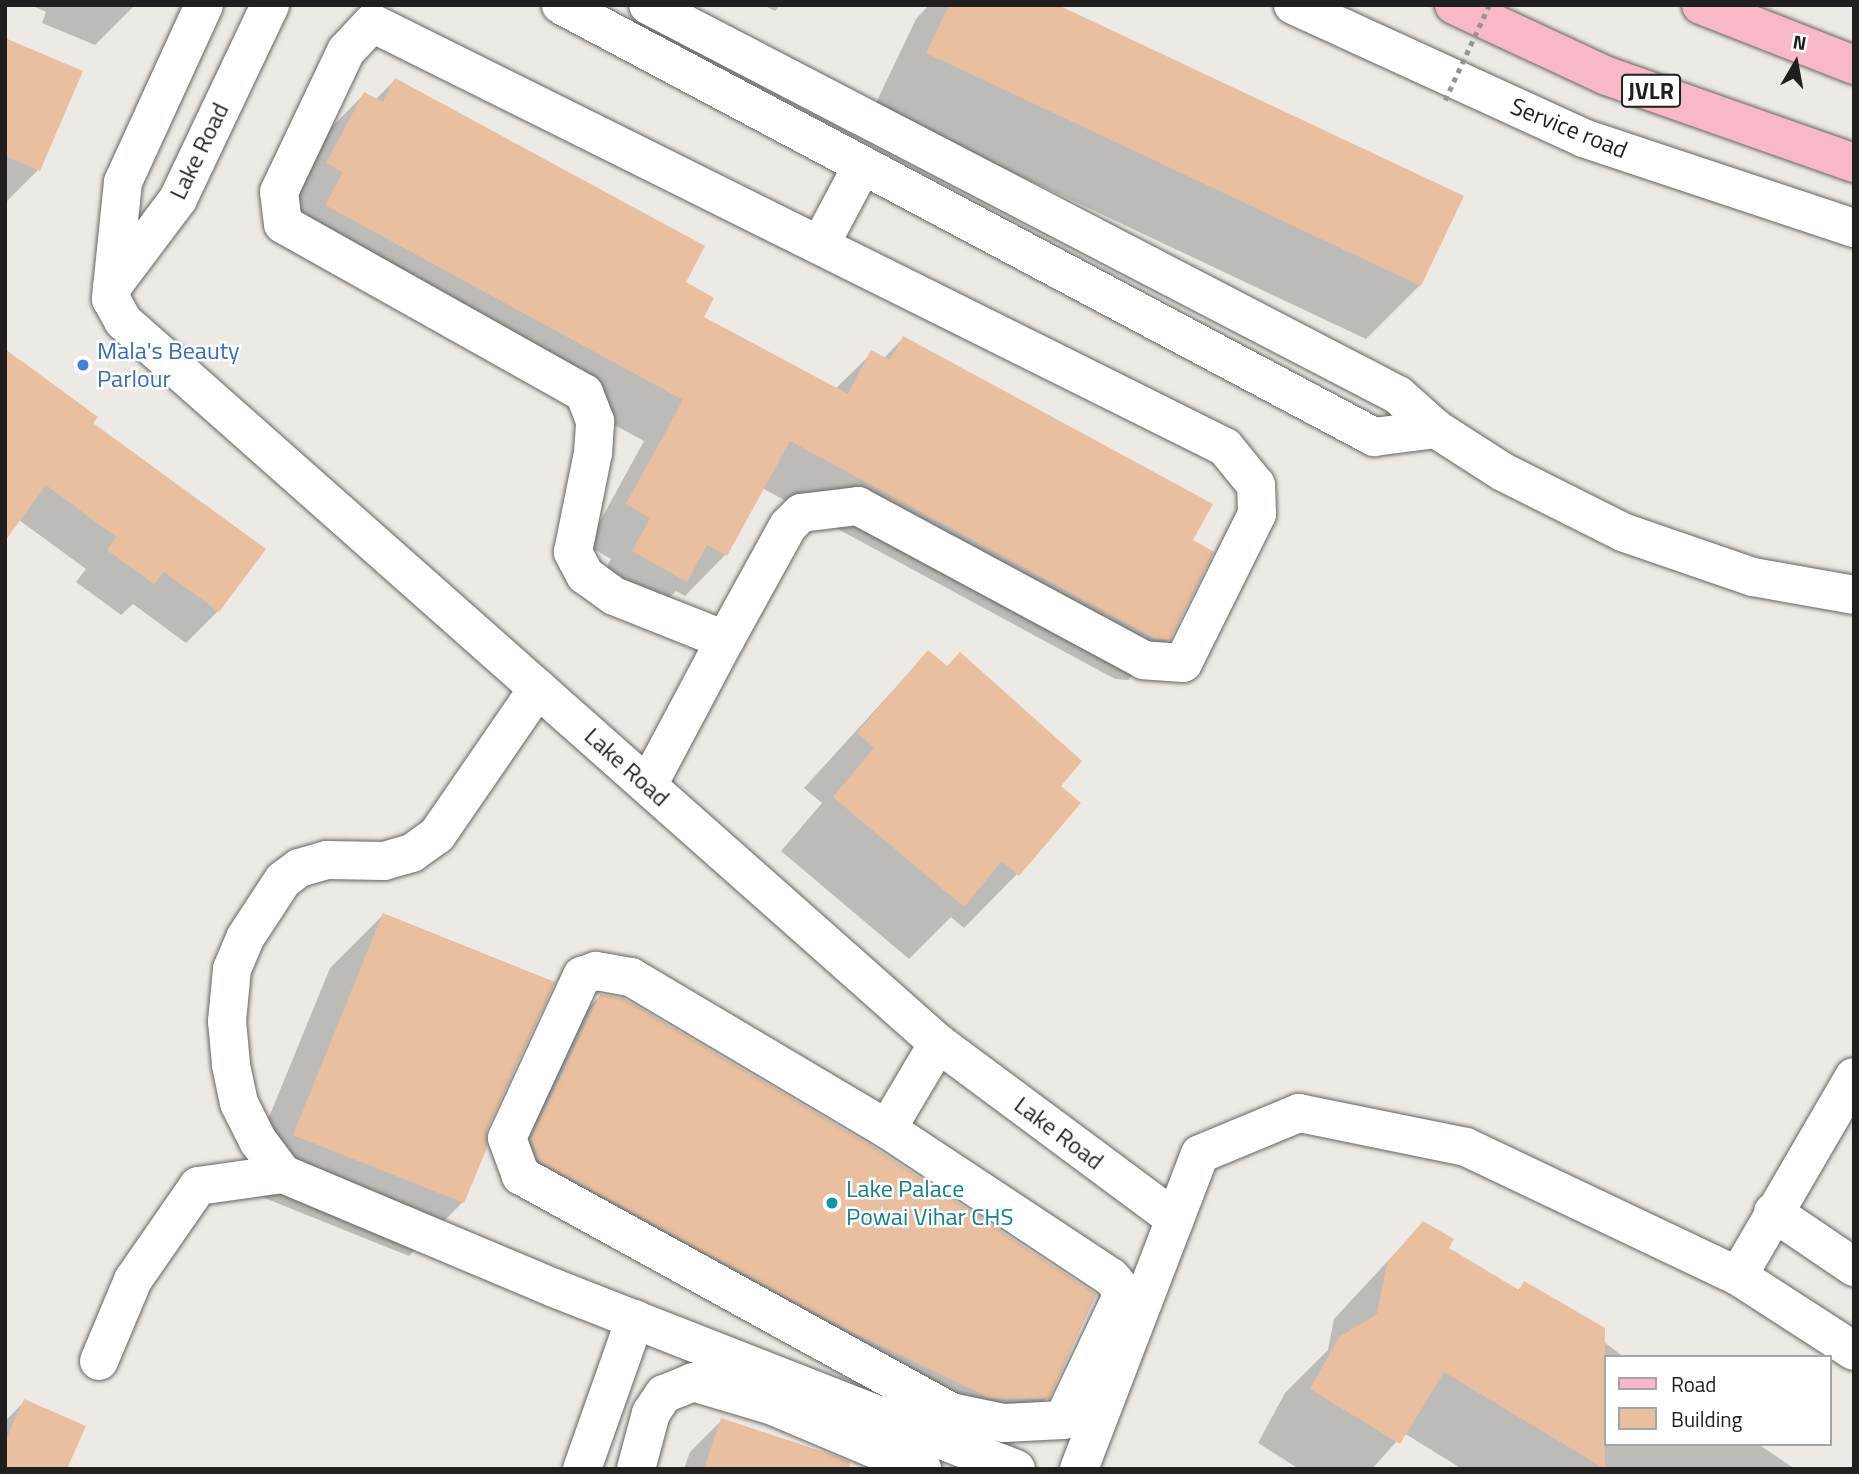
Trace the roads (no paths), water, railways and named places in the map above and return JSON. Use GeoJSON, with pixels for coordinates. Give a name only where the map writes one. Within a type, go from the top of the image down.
{"type":"FeatureCollection","features":[{"type":"Feature","properties":{"kind":"main road","name":"JVLR"},"geometry":{"type":"LineString","coordinates":[[1454,5],[1607,76],[1854,163]]}},
{"type":"Feature","properties":{"kind":"main road"},"geometry":{"type":"LineString","coordinates":[[1701,5],[1854,65]]}},
{"type":"Feature","properties":{"kind":"street","name":"Lake Road"},"geometry":{"type":"LineString","coordinates":[[204,5],[123,182],[111,299],[123,321],[938,1043],[1175,1219]]}},
{"type":"Feature","properties":{"kind":"street","name":"Lake Road"},"geometry":{"type":"LineString","coordinates":[[112,287],[178,199],[270,5]]}},
{"type":"Feature","properties":{"kind":"street"},"geometry":{"type":"LineString","coordinates":[[561,5],[1374,437],[1436,429]]}},
{"type":"Feature","properties":{"kind":"street"},"geometry":{"type":"LineString","coordinates":[[648,5],[1386,389],[1436,429],[1503,472],[1625,533],[1754,577],[1854,595]]}},
{"type":"Feature","properties":{"kind":"street","name":"Service road"},"geometry":{"type":"LineString","coordinates":[[1293,5],[1583,138],[1854,228]]}},
{"type":"Feature","properties":{"kind":"street"},"geometry":{"type":"LineString","coordinates":[[648,785],[788,526],[801,513],[858,506],[1144,660],[1183,663],[1257,514],[1256,485],[1225,447],[372,23],[346,51],[279,192],[283,224],[584,393],[595,421],[593,453],[573,552],[585,575],[614,596],[725,640]]}},
{"type":"Feature","properties":{"kind":"street"},"geometry":{"type":"LineString","coordinates":[[750,106],[767,67]]}},
{"type":"Feature","properties":{"kind":"street"},"geometry":{"type":"LineString","coordinates":[[820,245],[862,166]]}},
{"type":"Feature","properties":{"kind":"street"},"geometry":{"type":"LineString","coordinates":[[283,1174],[258,1141],[239,1103],[231,1064],[227,1021],[232,969],[245,938],[283,880],[299,868],[327,860],[384,861],[412,853],[437,835],[538,688]]}},
{"type":"Feature","properties":{"kind":"street"},"geometry":{"type":"LineString","coordinates":[[1079,1469],[1093,1392],[1122,1290],[1085,1256],[887,1129],[631,977],[596,971],[582,976],[507,1138],[521,1176],[951,1412],[1004,1423],[1063,1420],[1093,1392],[1175,1219],[1200,1154],[1299,1114],[1466,1147],[1738,1276],[1854,1351]]}},
{"type":"Feature","properties":{"kind":"street"},"geometry":{"type":"LineString","coordinates":[[887,1129],[938,1043]]}},
{"type":"Feature","properties":{"kind":"street"},"geometry":{"type":"LineString","coordinates":[[1738,1276],[1854,1077]]}},
{"type":"Feature","properties":{"kind":"street"},"geometry":{"type":"LineString","coordinates":[[99,1361],[132,1280],[198,1186],[283,1174],[635,1319],[1016,1469]]}},
{"type":"Feature","properties":{"kind":"street"},"geometry":{"type":"LineString","coordinates":[[1773,1212],[1854,1268]]}},
{"type":"Feature","properties":{"kind":"street"},"geometry":{"type":"LineString","coordinates":[[582,1469],[635,1319]]}},
{"type":"Feature","properties":{"kind":"street"},"geometry":{"type":"LineString","coordinates":[[636,1469],[651,1413],[664,1394],[693,1382],[773,1406],[880,1460],[922,1469]]}},
{"type":"Feature","properties":{"kind":"place","name":"Mala's Beauty Parlour"},"geometry":{"type":"Point","coordinates":[83,365]}},
{"type":"Feature","properties":{"kind":"place","name":"Lake Palace Powai Vihar CHS"},"geometry":{"type":"Point","coordinates":[832,1203]}}]}
